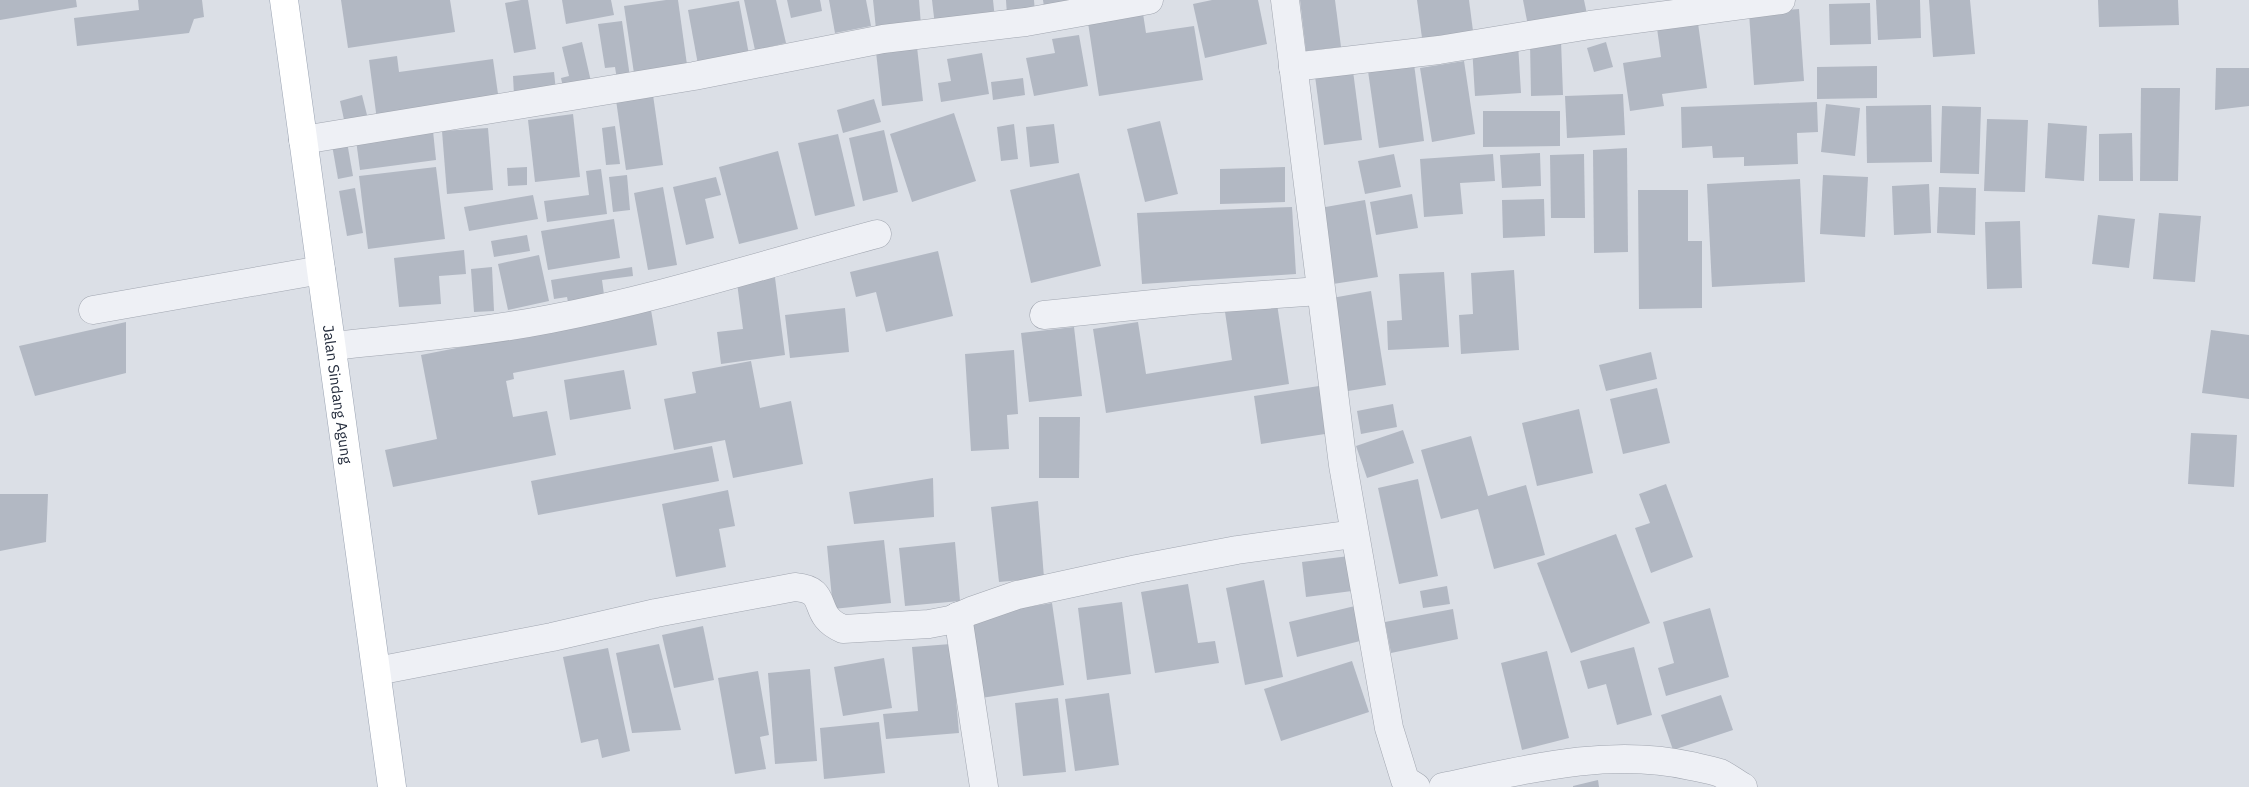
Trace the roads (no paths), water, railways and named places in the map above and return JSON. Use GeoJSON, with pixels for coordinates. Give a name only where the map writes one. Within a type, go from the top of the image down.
{"type":"FeatureCollection","features":[{"type":"Feature","properties":{"kind":"main road","name":"Jalan Sindang Agung"},"geometry":{"type":"LineString","coordinates":[[284,0],[392,787]]}},
{"type":"Feature","properties":{"kind":"street"},"geometry":{"type":"LineString","coordinates":[[304,140],[694,76],[883,39],[1026,22],[1149,0]]}},
{"type":"Feature","properties":{"kind":"street"},"geometry":{"type":"LineString","coordinates":[[1285,0],[1320,291],[1354,534],[1389,728],[1405,780],[1411,786]]}},
{"type":"Feature","properties":{"kind":"street"},"geometry":{"type":"LineString","coordinates":[[1293,67],[1439,50],[1590,25],[1781,0]]}},
{"type":"Feature","properties":{"kind":"street"},"geometry":{"type":"LineString","coordinates":[[332,346],[479,330],[558,318],[658,295],[877,234]]}},
{"type":"Feature","properties":{"kind":"street"},"geometry":{"type":"LineString","coordinates":[[93,310],[322,270]]}},
{"type":"Feature","properties":{"kind":"street"},"geometry":{"type":"LineString","coordinates":[[1044,315],[1193,300],[1320,291]]}},
{"type":"Feature","properties":{"kind":"street"},"geometry":{"type":"LineString","coordinates":[[377,671],[552,637],[656,613],[795,587],[812,590],[817,595],[826,618],[832,625],[843,629],[929,624],[1017,595],[1137,569],[1238,550],[1354,534]]}},
{"type":"Feature","properties":{"kind":"street"},"geometry":{"type":"LineString","coordinates":[[958,616],[984,787]]}},
{"type":"Feature","properties":{"kind":"street"},"geometry":{"type":"LineString","coordinates":[[1443,787],[1524,770],[1584,761],[1626,758],[1666,761],[1719,773],[1743,787]]}}]}
